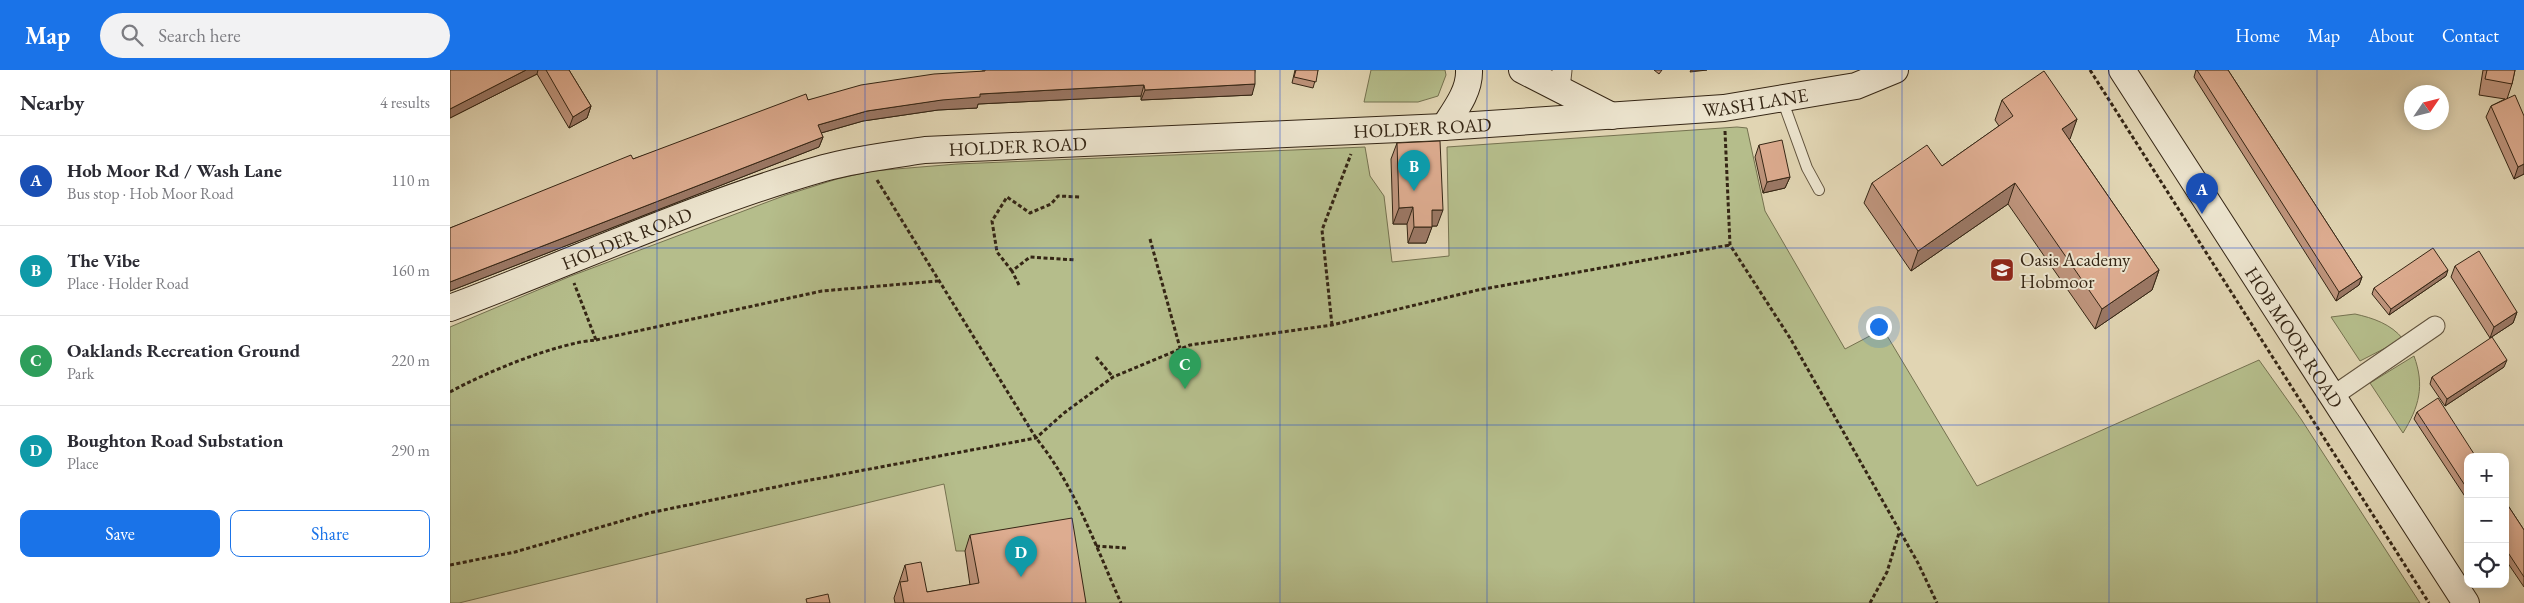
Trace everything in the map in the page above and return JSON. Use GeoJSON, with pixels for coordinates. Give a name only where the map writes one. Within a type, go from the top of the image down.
{"type":"FeatureCollection","features":[{"type":"Feature","properties":{"kind":"street"},"geometry":{"type":"LineString","coordinates":[[1444,127],[1460,102],[1469,77],[1469,70]]}},
{"type":"Feature","properties":{"kind":"street"},"geometry":{"type":"LineString","coordinates":[[1522,70],[1561,79],[1612,116]]}},
{"type":"Feature","properties":{"kind":"street","name":"WASH LANE"},"geometry":{"type":"LineString","coordinates":[[1612,116],[1724,108],[1856,86],[1895,70]]}},
{"type":"Feature","properties":{"kind":"street","name":"HOB MOOR ROAD"},"geometry":{"type":"LineString","coordinates":[[2122,70],[2466,603]]}},
{"type":"Feature","properties":{"kind":"street","name":"HOLDER ROAD"},"geometry":{"type":"LineString","coordinates":[[450,308],[712,206],[824,168],[867,159],[924,150],[1444,127],[1612,116]]}},
{"type":"Feature","properties":{"kind":"street"},"geometry":{"type":"LineString","coordinates":[[2333,396],[2435,326]]}},
{"type":"Feature","properties":{"kind":"lane"},"geometry":{"type":"LineString","coordinates":[[1782,98],[1807,168],[1819,190]]}},
{"type":"Feature","properties":{"kind":"path"},"geometry":{"type":"LineString","coordinates":[[2090,70],[2429,603]]}},
{"type":"Feature","properties":{"kind":"path"},"geometry":{"type":"LineString","coordinates":[[1724,108],[1730,245],[1790,338],[1900,532],[1937,603]]}},
{"type":"Feature","properties":{"kind":"path"},"geometry":{"type":"LineString","coordinates":[[1332,325],[1322,230],[1361,130]]}},
{"type":"Feature","properties":{"kind":"path"},"geometry":{"type":"LineString","coordinates":[[867,159],[872,171],[938,281],[1036,438],[1054,459],[1121,603]]}},
{"type":"Feature","properties":{"kind":"path"},"geometry":{"type":"LineString","coordinates":[[1019,285],[1012,271],[997,252],[992,221],[1007,197],[1030,214],[1051,204],[1058,196],[1081,197]]}},
{"type":"Feature","properties":{"kind":"path"},"geometry":{"type":"LineString","coordinates":[[1150,239],[1180,348]]}},
{"type":"Feature","properties":{"kind":"path"},"geometry":{"type":"LineString","coordinates":[[450,565],[515,552],[649,513],[800,482],[1036,438],[1064,413],[1113,377],[1190,345],[1332,325],[1478,290],[1730,245]]}},
{"type":"Feature","properties":{"kind":"path"},"geometry":{"type":"LineString","coordinates":[[1012,271],[1030,256],[1076,260]]}},
{"type":"Feature","properties":{"kind":"path"},"geometry":{"type":"LineString","coordinates":[[564,264],[596,340]]}},
{"type":"Feature","properties":{"kind":"path"},"geometry":{"type":"LineString","coordinates":[[450,392],[472,380],[577,341],[596,340],[822,290],[938,281]]}},
{"type":"Feature","properties":{"kind":"path"},"geometry":{"type":"LineString","coordinates":[[1096,357],[1113,377]]}},
{"type":"Feature","properties":{"kind":"path"},"geometry":{"type":"LineString","coordinates":[[1870,603],[1887,572],[1900,532]]}},
{"type":"Feature","properties":{"kind":"path"},"geometry":{"type":"LineString","coordinates":[[1096,546],[1126,548]]}},
{"type":"Feature","properties":{"kind":"green space"},"geometry":{"type":"Polygon","coordinates":[[[1371,70],[1445,70],[1446,75],[1438,96],[1418,102],[1364,102],[1371,70]]]}},
{"type":"Feature","properties":{"kind":"green space"},"geometry":{"type":"Polygon","coordinates":[[[1737,127],[1747,128],[1765,211],[1845,349],[1883,329],[1977,486],[2259,360],[2301,419],[2420,603],[1077,603],[965,551],[956,551],[944,484],[459,603],[450,603],[450,327],[571,276],[786,195],[837,179],[872,171],[957,164],[1365,147],[1370,176],[1384,196],[1392,262],[1449,256],[1447,147],[1737,127]]]}},
{"type":"Feature","properties":{"kind":"green space"},"geometry":{"type":"Polygon","coordinates":[[[2355,314],[2381,322],[2393,329],[2403,339],[2360,361],[2331,317],[2355,314]]]}},
{"type":"Feature","properties":{"kind":"green space"},"geometry":{"type":"Polygon","coordinates":[[[2414,356],[2419,377],[2419,396],[2413,414],[2403,433],[2370,383],[2414,356]]]}},
{"type":"Feature","properties":{"kind":"building"},"geometry":{"type":"Polygon","coordinates":[[[450,70],[526,70],[450,109],[450,70]]]}},
{"type":"Feature","properties":{"kind":"building"},"geometry":{"type":"Polygon","coordinates":[[[546,70],[569,70],[591,106],[573,117],[546,70]]]}},
{"type":"Feature","properties":{"kind":"building"},"geometry":{"type":"Polygon","coordinates":[[[985,70],[1255,70],[1255,84],[1145,90],[1144,85],[980,94],[980,97],[942,100],[867,111],[818,125],[823,137],[450,282],[450,228],[631,155],[633,159],[806,94],[808,100],[861,85],[934,74],[985,70]]]}},
{"type":"Feature","properties":{"kind":"building"},"geometry":{"type":"Polygon","coordinates":[[[1296,70],[1318,70],[1316,82],[1294,77],[1296,70]]]}},
{"type":"Feature","properties":{"kind":"building"},"geometry":{"type":"Polygon","coordinates":[[[2197,70],[2228,70],[2362,277],[2339,292],[2197,70]]]}},
{"type":"Feature","properties":{"kind":"building"},"geometry":{"type":"Polygon","coordinates":[[[2487,70],[2515,70],[2512,84],[2485,79],[2487,70]]]}},
{"type":"Feature","properties":{"kind":"building"},"geometry":{"type":"Polygon","coordinates":[[[2044,71],[2077,119],[2062,129],[2159,270],[2102,309],[2015,183],[1918,251],[1872,183],[1927,145],[1942,166],[2013,116],[2002,100],[2044,71]]]}},
{"type":"Feature","properties":{"kind":"building"},"geometry":{"type":"Polygon","coordinates":[[[2515,95],[2524,116],[2524,164],[2518,167],[2491,106],[2515,95]]]}},
{"type":"Feature","properties":{"kind":"building"},"geometry":{"type":"Polygon","coordinates":[[[1782,140],[1790,177],[1767,182],[1759,145],[1782,140]]]}},
{"type":"Feature","properties":{"kind":"building"},"geometry":{"type":"Polygon","coordinates":[[[1440,141],[1443,210],[1432,210],[1432,227],[1414,227],[1413,207],[1399,208],[1397,143],[1440,141]]]}},
{"type":"Feature","properties":{"kind":"building"},"geometry":{"type":"Polygon","coordinates":[[[2433,248],[2448,270],[2391,309],[2374,288],[2433,248]]]}},
{"type":"Feature","properties":{"kind":"building"},"geometry":{"type":"Polygon","coordinates":[[[2479,251],[2517,312],[2494,327],[2455,266],[2479,251]]]}},
{"type":"Feature","properties":{"kind":"building"},"geometry":{"type":"Polygon","coordinates":[[[2492,337],[2507,360],[2447,399],[2432,377],[2492,337]]]}},
{"type":"Feature","properties":{"kind":"building"},"geometry":{"type":"Polygon","coordinates":[[[2438,398],[2473,453],[2464,453],[2464,484],[2417,412],[2438,398]]]}},
{"type":"Feature","properties":{"kind":"building"},"geometry":{"type":"Polygon","coordinates":[[[2509,507],[2524,530],[2524,577],[2509,554],[2509,507]]]}},
{"type":"Feature","properties":{"kind":"building"},"geometry":{"type":"Polygon","coordinates":[[[1072,518],[1086,603],[904,603],[900,582],[908,581],[905,565],[921,562],[927,592],[979,583],[970,535],[1072,518]]]}},
{"type":"Feature","properties":{"kind":"building"},"geometry":{"type":"Polygon","coordinates":[[[828,594],[830,603],[807,603],[806,599],[828,594]]]}},
{"type":"Feature","properties":{"kind":"place","name":"The Vibe"},"geometry":{"type":"Point","coordinates":[1414,191]}},
{"type":"Feature","properties":{"kind":"place","name":"Hob Moor Rd / Wash Lane"},"geometry":{"type":"Point","coordinates":[2202,214]}},
{"type":"Feature","properties":{"kind":"place","name":"Oasis Academy Hobmoor"},"geometry":{"type":"Point","coordinates":[2002,270]}},
{"type":"Feature","properties":{"kind":"place","name":"Oaklands Recreation Ground"},"geometry":{"type":"Point","coordinates":[1185,389]}},
{"type":"Feature","properties":{"kind":"place","name":"Boughton Road Substation"},"geometry":{"type":"Point","coordinates":[1021,577]}}]}
